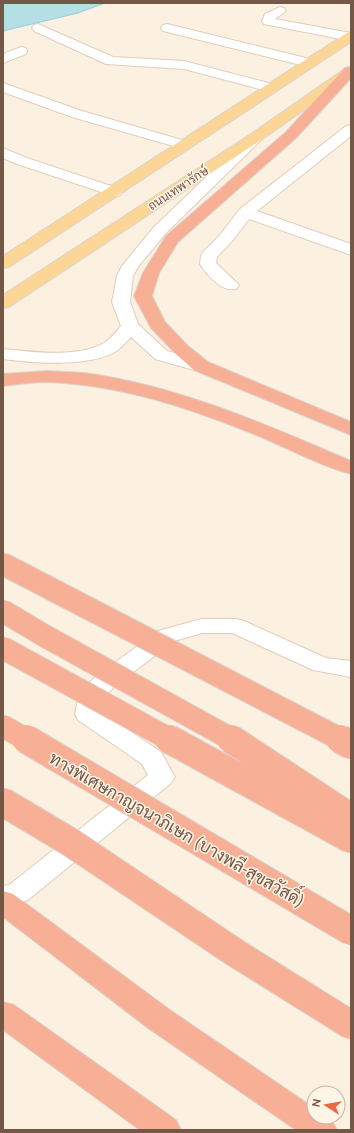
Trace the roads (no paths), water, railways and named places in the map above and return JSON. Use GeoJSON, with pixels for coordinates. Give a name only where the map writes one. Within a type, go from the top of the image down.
{"type":"FeatureCollection","features":[{"type":"Feature","properties":{"kind":"highway"},"geometry":{"type":"LineString","coordinates":[[351,71],[291,135],[172,239],[151,273],[143,296],[157,324],[182,350],[201,366],[351,429]]}},
{"type":"Feature","properties":{"kind":"highway"},"geometry":{"type":"LineString","coordinates":[[3,380],[16,378],[78,377],[135,387],[192,404],[351,468]]}},
{"type":"Feature","properties":{"kind":"highway"},"geometry":{"type":"LineString","coordinates":[[3,564],[351,745]]}},
{"type":"Feature","properties":{"kind":"highway"},"geometry":{"type":"LineString","coordinates":[[3,611],[45,636],[231,739],[351,818]]}},
{"type":"Feature","properties":{"kind":"highway"},"geometry":{"type":"LineString","coordinates":[[3,648],[351,839]]}},
{"type":"Feature","properties":{"kind":"highway","name":"ทางพิเศษกาญจนาภิเษก (บางพลี-สุขสวัสดิ์)"},"geometry":{"type":"LineString","coordinates":[[3,726],[351,930]]}},
{"type":"Feature","properties":{"kind":"highway"},"geometry":{"type":"LineString","coordinates":[[3,802],[70,842],[234,952],[351,1025]]}},
{"type":"Feature","properties":{"kind":"highway"},"geometry":{"type":"LineString","coordinates":[[3,902],[159,1019],[321,1130]]}},
{"type":"Feature","properties":{"kind":"highway"},"geometry":{"type":"LineString","coordinates":[[3,1014],[78,1070],[165,1130]]}},
{"type":"Feature","properties":{"kind":"main road"},"geometry":{"type":"LineString","coordinates":[[3,263],[350,37]]}},
{"type":"Feature","properties":{"kind":"main road","name":"ถนนเทพารักษ์"},"geometry":{"type":"LineString","coordinates":[[3,303],[256,137],[351,71]]}},
{"type":"Feature","properties":{"kind":"street"},"geometry":{"type":"LineString","coordinates":[[280,11],[269,17],[268,21],[350,37]]}},
{"type":"Feature","properties":{"kind":"street"},"geometry":{"type":"LineString","coordinates":[[38,28],[110,61],[184,65],[271,88]]}},
{"type":"Feature","properties":{"kind":"street"},"geometry":{"type":"LineString","coordinates":[[167,28],[309,63]]}},
{"type":"Feature","properties":{"kind":"street"},"geometry":{"type":"LineString","coordinates":[[3,59],[21,51]]}},
{"type":"Feature","properties":{"kind":"street"},"geometry":{"type":"LineString","coordinates":[[162,64],[190,53]]}},
{"type":"Feature","properties":{"kind":"street"},"geometry":{"type":"LineString","coordinates":[[3,87],[77,114],[184,145]]}},
{"type":"Feature","properties":{"kind":"street"},"geometry":{"type":"LineString","coordinates":[[230,285],[208,264],[209,256],[246,212],[351,129]]}},
{"type":"Feature","properties":{"kind":"street"},"geometry":{"type":"LineString","coordinates":[[201,366],[161,355],[130,326],[121,302],[125,276],[130,266],[159,231],[256,137]]}},
{"type":"Feature","properties":{"kind":"street"},"geometry":{"type":"LineString","coordinates":[[3,152],[22,161],[114,192]]}},
{"type":"Feature","properties":{"kind":"street"},"geometry":{"type":"LineString","coordinates":[[3,170],[22,161]]}},
{"type":"Feature","properties":{"kind":"street"},"geometry":{"type":"LineString","coordinates":[[246,212],[351,250]]}},
{"type":"Feature","properties":{"kind":"street"},"geometry":{"type":"LineString","coordinates":[[3,354],[20,356],[79,357],[109,348],[130,326]]}},
{"type":"Feature","properties":{"kind":"street"},"geometry":{"type":"LineString","coordinates":[[3,897],[18,893],[162,777],[152,758],[87,714],[91,695],[106,681],[166,636],[201,626],[236,626],[321,665],[351,669]]}},
{"type":"Feature","properties":{"kind":"water"},"geometry":{"type":"Polygon","coordinates":[[[3,3],[105,3],[78,13],[3,31],[3,3]]]}}]}
